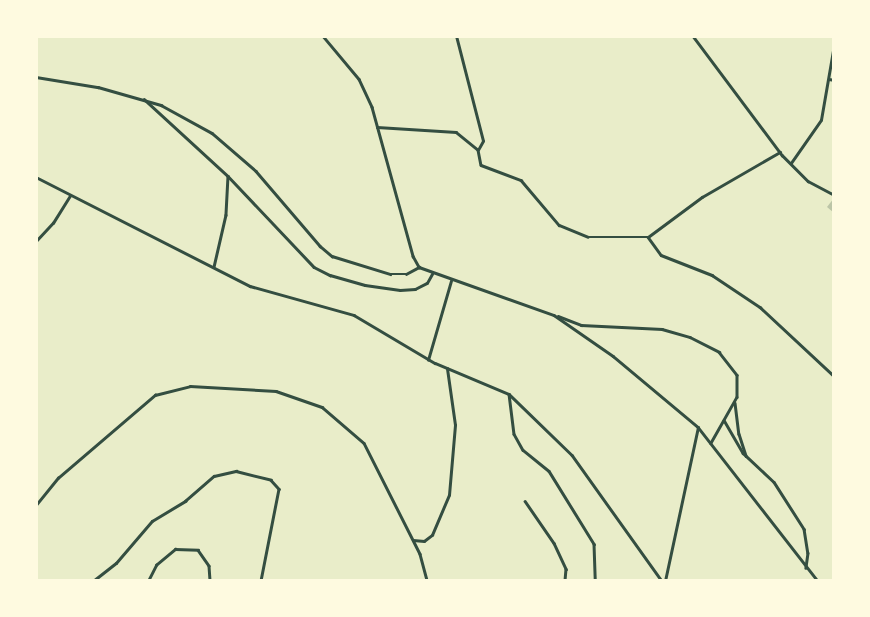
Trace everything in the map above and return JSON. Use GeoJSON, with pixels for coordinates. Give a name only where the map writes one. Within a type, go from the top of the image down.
{"type":"FeatureCollection","features":[{"type":"Feature","properties":{"kind":"lane"},"geometry":{"type":"LineString","coordinates":[[323,36],[359,79],[377,127],[413,256],[419,267],[432,274],[582,325],[662,329],[690,337],[719,352],[737,375],[734,402],[738,434],[747,456]]}},
{"type":"Feature","properties":{"kind":"lane"},"geometry":{"type":"LineString","coordinates":[[456,36],[483,141],[478,150]]}},
{"type":"Feature","properties":{"kind":"lane"},"geometry":{"type":"LineString","coordinates":[[693,36],[780,152],[808,181],[834,194]]}},
{"type":"Feature","properties":{"kind":"lane"},"geometry":{"type":"LineString","coordinates":[[791,164],[821,120],[834,45]]}},
{"type":"Feature","properties":{"kind":"lane"},"geometry":{"type":"LineString","coordinates":[[36,77],[98,87],[142,98],[161,105],[212,133],[256,171],[320,246],[332,256],[390,274],[406,274],[419,267]]}},
{"type":"Feature","properties":{"kind":"lane"},"geometry":{"type":"LineString","coordinates":[[828,79],[834,80]]}},
{"type":"Feature","properties":{"kind":"lane"},"geometry":{"type":"LineString","coordinates":[[142,98],[228,176],[314,267],[330,275],[365,285],[400,290],[415,289],[427,283],[432,274]]}},
{"type":"Feature","properties":{"kind":"lane"},"geometry":{"type":"LineString","coordinates":[[377,127],[456,132],[478,150],[481,164],[521,180],[559,225],[588,237],[648,237],[702,197],[780,152]]}},
{"type":"Feature","properties":{"kind":"lane"},"geometry":{"type":"LineString","coordinates":[[214,267],[226,215],[228,176]]}},
{"type":"Feature","properties":{"kind":"lane"},"geometry":{"type":"LineString","coordinates":[[36,178],[250,286],[354,315],[428,360],[509,394],[525,405],[572,455],[664,581]]}},
{"type":"Feature","properties":{"kind":"lane"},"geometry":{"type":"LineString","coordinates":[[36,240],[53,223],[70,196]]}},
{"type":"Feature","properties":{"kind":"lane"},"geometry":{"type":"LineString","coordinates":[[648,237],[662,255],[712,274],[760,307],[834,376]]}},
{"type":"Feature","properties":{"kind":"lane"},"geometry":{"type":"LineString","coordinates":[[428,360],[451,280]]}},
{"type":"Feature","properties":{"kind":"lane"},"geometry":{"type":"LineString","coordinates":[[554,315],[613,356],[698,427],[818,581]]}},
{"type":"Feature","properties":{"kind":"lane"},"geometry":{"type":"LineString","coordinates":[[413,540],[424,541],[432,536],[450,495],[455,425],[447,369]]}},
{"type":"Feature","properties":{"kind":"lane"},"geometry":{"type":"LineString","coordinates":[[36,505],[58,478],[155,395],[190,386],[276,391],[322,407],[364,443],[413,540],[427,581]]}},
{"type":"Feature","properties":{"kind":"lane"},"geometry":{"type":"LineString","coordinates":[[509,394],[514,434],[523,450],[549,471],[594,544],[595,581]]}},
{"type":"Feature","properties":{"kind":"lane"},"geometry":{"type":"LineString","coordinates":[[710,444],[734,402]]}},
{"type":"Feature","properties":{"kind":"lane"},"geometry":{"type":"LineString","coordinates":[[724,420],[747,456],[774,482],[804,529],[808,553],[806,568]]}},
{"type":"Feature","properties":{"kind":"lane"},"geometry":{"type":"LineString","coordinates":[[664,581],[698,427]]}},
{"type":"Feature","properties":{"kind":"lane"},"geometry":{"type":"LineString","coordinates":[[93,581],[116,563],[152,521],[185,501],[214,476],[236,471],[271,480],[279,489],[261,581]]}},
{"type":"Feature","properties":{"kind":"lane"},"geometry":{"type":"LineString","coordinates":[[525,501],[554,543],[566,568],[565,581]]}},
{"type":"Feature","properties":{"kind":"lane"},"geometry":{"type":"LineString","coordinates":[[148,581],[156,565],[175,549],[198,550],[209,566],[210,581]]}},
{"type":"Feature","properties":{"kind":"building"},"geometry":{"type":"Polygon","coordinates":[[[834,198],[834,213],[827,207],[834,198]]]}}]}
